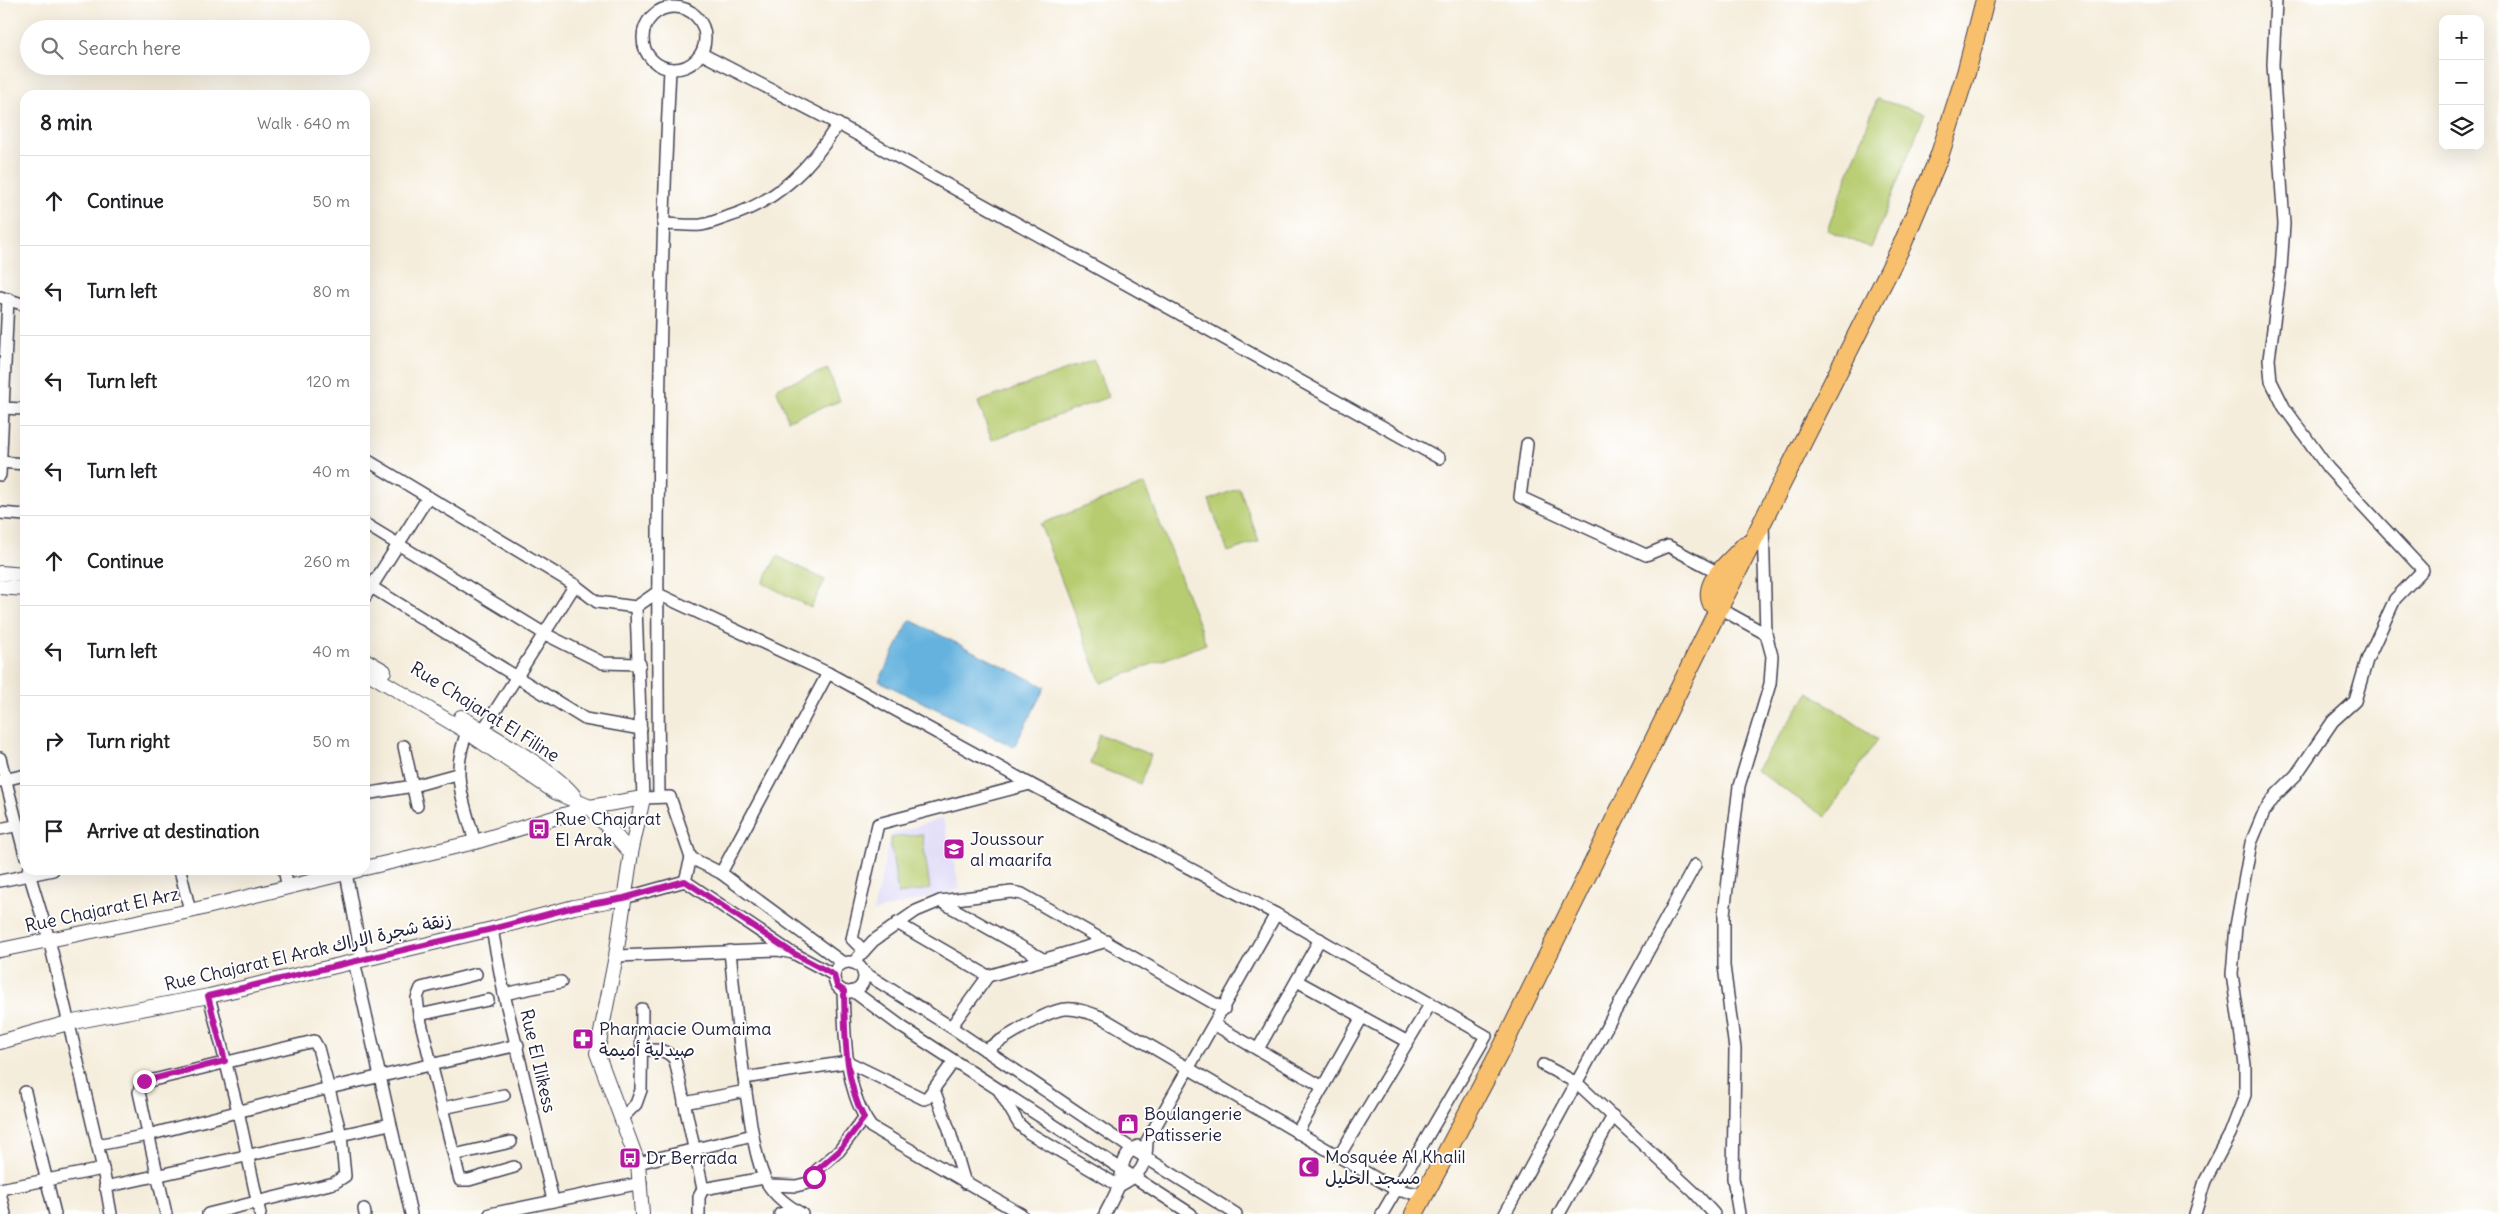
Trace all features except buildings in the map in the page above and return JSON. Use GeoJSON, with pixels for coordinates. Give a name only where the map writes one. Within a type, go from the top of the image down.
{"type":"FeatureCollection","features":[{"type":"Feature","properties":{"kind":"main road"},"geometry":{"type":"LineString","coordinates":[[1414,1214],[1503,1046],[1719,608],[1902,245],[1939,157],[1966,73],[1985,0]]}},
{"type":"Feature","properties":{"kind":"main road"},"geometry":{"type":"LineString","coordinates":[[1719,608],[1712,604],[1710,596],[1718,574],[1763,523]]}},
{"type":"Feature","properties":{"kind":"street"},"geometry":{"type":"LineString","coordinates":[[2195,1214],[2205,1181],[2230,1134],[2245,1095],[2245,1065],[2232,974],[2236,926],[2251,843],[2264,812],[2276,795],[2296,775],[2333,721],[2355,701],[2367,660],[2396,599],[2423,570],[2328,468],[2284,407],[2271,381],[2268,359],[2281,269],[2284,224],[2273,65],[2276,0]]}},
{"type":"Feature","properties":{"kind":"street"},"geometry":{"type":"LineString","coordinates":[[672,3],[689,10],[703,25],[706,34],[702,54],[686,68],[670,69],[654,63],[647,55],[643,45],[643,34],[652,16],[672,3]]}},
{"type":"Feature","properties":{"kind":"street"},"geometry":{"type":"LineString","coordinates":[[702,54],[838,124],[1439,458]]}},
{"type":"Feature","properties":{"kind":"street"},"geometry":{"type":"LineString","coordinates":[[659,796],[656,593],[663,224],[670,69]]}},
{"type":"Feature","properties":{"kind":"street"},"geometry":{"type":"LineString","coordinates":[[663,224],[702,224],[737,214],[772,197],[794,180],[820,152],[838,124]]}},
{"type":"Feature","properties":{"kind":"street"},"geometry":{"type":"LineString","coordinates":[[0,475],[4,298],[20,303]]}},
{"type":"Feature","properties":{"kind":"street"},"geometry":{"type":"LineString","coordinates":[[2,408],[20,409]]}},
{"type":"Feature","properties":{"kind":"street"},"geometry":{"type":"LineString","coordinates":[[1527,444],[1520,497],[1646,555],[1668,546],[1718,574]]}},
{"type":"Feature","properties":{"kind":"street"},"geometry":{"type":"LineString","coordinates":[[0,462],[20,464]]}},
{"type":"Feature","properties":{"kind":"street"},"geometry":{"type":"LineString","coordinates":[[370,463],[575,585],[597,602],[636,608],[656,593]]}},
{"type":"Feature","properties":{"kind":"street"},"geometry":{"type":"LineString","coordinates":[[370,582],[428,497]]}},
{"type":"Feature","properties":{"kind":"street"},"geometry":{"type":"LineString","coordinates":[[0,513],[20,515]]}},
{"type":"Feature","properties":{"kind":"street"},"geometry":{"type":"LineString","coordinates":[[1739,1214],[1734,1178],[1735,1049],[1724,966],[1724,922],[1739,786],[1770,684],[1772,656],[1766,634],[1763,523]]}},
{"type":"Feature","properties":{"kind":"street"},"geometry":{"type":"LineString","coordinates":[[370,527],[545,634],[603,663],[640,664]]}},
{"type":"Feature","properties":{"kind":"street"},"geometry":{"type":"LineString","coordinates":[[0,573],[20,575]]}},
{"type":"Feature","properties":{"kind":"street"},"geometry":{"type":"LineString","coordinates":[[474,842],[457,774],[458,761],[473,728],[517,678],[575,585]]}},
{"type":"Feature","properties":{"kind":"street"},"geometry":{"type":"LineString","coordinates":[[0,586],[20,588]]}},
{"type":"Feature","properties":{"kind":"street"},"geometry":{"type":"LineString","coordinates":[[370,586],[585,718],[641,729]]}},
{"type":"Feature","properties":{"kind":"street"},"geometry":{"type":"LineString","coordinates":[[656,593],[828,672],[1030,784],[1276,914],[1503,1046]]}},
{"type":"Feature","properties":{"kind":"street"},"geometry":{"type":"LineString","coordinates":[[636,608],[640,664],[643,798],[631,853],[616,956],[597,1053],[638,1164],[642,1214]]}},
{"type":"Feature","properties":{"kind":"street"},"geometry":{"type":"LineString","coordinates":[[1719,608],[1766,634]]}},
{"type":"Feature","properties":{"kind":"street","name":"Rue Chajarat El Filine"},"geometry":{"type":"LineString","coordinates":[[370,663],[568,789],[631,853]]}},
{"type":"Feature","properties":{"kind":"street"},"geometry":{"type":"LineString","coordinates":[[722,873],[828,672]]}},
{"type":"Feature","properties":{"kind":"street","name":"Rue Chajarat El Filine"},"geometry":{"type":"LineString","coordinates":[[370,674],[473,728]]}},
{"type":"Feature","properties":{"kind":"street"},"geometry":{"type":"LineString","coordinates":[[404,746],[417,806]]}},
{"type":"Feature","properties":{"kind":"street"},"geometry":{"type":"LineString","coordinates":[[0,758],[3,780],[20,830]]}},
{"type":"Feature","properties":{"kind":"street"},"geometry":{"type":"LineString","coordinates":[[370,792],[413,786],[457,774]]}},
{"type":"Feature","properties":{"kind":"street"},"geometry":{"type":"LineString","coordinates":[[3,780],[20,776]]}},
{"type":"Feature","properties":{"kind":"street"},"geometry":{"type":"LineString","coordinates":[[864,951],[852,939],[878,824],[1030,784]]}},
{"type":"Feature","properties":{"kind":"street"},"geometry":{"type":"LineString","coordinates":[[370,867],[474,842],[584,805],[659,796],[670,797],[691,858],[685,881]]}},
{"type":"Feature","properties":{"kind":"street"},"geometry":{"type":"LineString","coordinates":[[0,829],[19,825]]}},
{"type":"Feature","properties":{"kind":"street"},"geometry":{"type":"LineString","coordinates":[[691,858],[722,873],[843,967]]}},
{"type":"Feature","properties":{"kind":"street"},"geometry":{"type":"LineString","coordinates":[[1505,1214],[1696,865]]}},
{"type":"Feature","properties":{"kind":"street"},"geometry":{"type":"LineString","coordinates":[[0,882],[20,875]]}},
{"type":"Feature","properties":{"kind":"street"},"geometry":{"type":"LineString","coordinates":[[29,875],[50,939],[103,1169],[111,1214]]}},
{"type":"Feature","properties":{"kind":"street"},"geometry":{"type":"LineString","coordinates":[[181,875],[190,911]]}},
{"type":"Feature","properties":{"kind":"street"},"geometry":{"type":"LineString","coordinates":[[285,875],[288,887]]}},
{"type":"Feature","properties":{"kind":"street","name":"Rue Chajarat El Arz"},"geometry":{"type":"LineString","coordinates":[[0,950],[190,911],[288,887],[324,875]]}},
{"type":"Feature","properties":{"kind":"street"},"geometry":{"type":"LineString","coordinates":[[352,875],[358,960],[380,1077],[411,1214]]}},
{"type":"Feature","properties":{"kind":"street"},"geometry":{"type":"LineString","coordinates":[[624,898],[685,881],[793,953],[805,959],[863,972],[951,1027],[1147,1159],[1236,1214]]}},
{"type":"Feature","properties":{"kind":"street"},"geometry":{"type":"LineString","coordinates":[[1191,1214],[1134,1179],[848,991],[837,986],[843,967],[897,923],[940,900],[999,892],[1022,894],[1107,940],[1224,1009]]}},
{"type":"Feature","properties":{"kind":"street","name":"Rue Chajarat El Arak زنقة شجرة الاراك"},"geometry":{"type":"LineString","coordinates":[[0,1042],[68,1023],[208,996],[492,929],[574,907],[624,898]]}},
{"type":"Feature","properties":{"kind":"street"},"geometry":{"type":"LineString","coordinates":[[940,900],[1043,959]]}},
{"type":"Feature","properties":{"kind":"street"},"geometry":{"type":"LineString","coordinates":[[1119,1186],[1134,1179],[1147,1159],[1147,1141],[1215,1025],[1276,914]]}},
{"type":"Feature","properties":{"kind":"street"},"geometry":{"type":"LineString","coordinates":[[897,923],[988,976]]}},
{"type":"Feature","properties":{"kind":"street","name":"Rue El Ilikess"},"geometry":{"type":"LineString","coordinates":[[492,929],[504,994],[518,1045],[552,1200]]}},
{"type":"Feature","properties":{"kind":"street"},"geometry":{"type":"LineString","coordinates":[[1258,1049],[1320,939]]}},
{"type":"Feature","properties":{"kind":"street"},"geometry":{"type":"LineString","coordinates":[[951,1027],[988,976],[1107,940]]}},
{"type":"Feature","properties":{"kind":"street"},"geometry":{"type":"LineString","coordinates":[[616,956],[778,950],[793,953]]}},
{"type":"Feature","properties":{"kind":"street"},"geometry":{"type":"LineString","coordinates":[[730,951],[744,1078],[753,1135],[767,1181],[798,1212]]}},
{"type":"Feature","properties":{"kind":"street"},"geometry":{"type":"LineString","coordinates":[[848,991],[862,983],[863,972]]}},
{"type":"Feature","properties":{"kind":"street"},"geometry":{"type":"LineString","coordinates":[[476,974],[421,988],[417,998],[420,1015],[460,1180],[468,1180],[514,1168]]}},
{"type":"Feature","properties":{"kind":"street"},"geometry":{"type":"LineString","coordinates":[[1297,981],[1406,1041]]}},
{"type":"Feature","properties":{"kind":"street"},"geometry":{"type":"LineString","coordinates":[[504,994],[561,982]]}},
{"type":"Feature","properties":{"kind":"street"},"geometry":{"type":"LineString","coordinates":[[848,991],[848,1062],[858,1104],[864,1118],[876,1132],[1021,1214]]}},
{"type":"Feature","properties":{"kind":"street"},"geometry":{"type":"LineString","coordinates":[[208,996],[238,1111],[260,1214]]}},
{"type":"Feature","properties":{"kind":"street"},"geometry":{"type":"LineString","coordinates":[[420,1015],[488,1000]]}},
{"type":"Feature","properties":{"kind":"street"},"geometry":{"type":"LineString","coordinates":[[1338,1156],[1406,1041],[1431,1003]]}},
{"type":"Feature","properties":{"kind":"street"},"geometry":{"type":"LineString","coordinates":[[985,1050],[1053,1011],[1067,1008],[1101,1017],[1396,1190],[1424,1195]]}},
{"type":"Feature","properties":{"kind":"street"},"geometry":{"type":"LineString","coordinates":[[621,1119],[636,1104],[639,1098],[642,1009]]}},
{"type":"Feature","properties":{"kind":"street"},"geometry":{"type":"LineString","coordinates":[[1297,1133],[1362,1017]]}},
{"type":"Feature","properties":{"kind":"street"},"geometry":{"type":"LineString","coordinates":[[1215,1025],[1323,1087]]}},
{"type":"Feature","properties":{"kind":"street"},"geometry":{"type":"LineString","coordinates":[[1382,1214],[1486,1036]]}},
{"type":"Feature","properties":{"kind":"street"},"geometry":{"type":"LineString","coordinates":[[166,1214],[139,1092],[141,1082],[314,1041],[318,1048],[341,1135],[346,1171],[343,1180],[208,1214]]}},
{"type":"Feature","properties":{"kind":"street"},"geometry":{"type":"LineString","coordinates":[[97,1145],[148,1135],[329,1088],[518,1045]]}},
{"type":"Feature","properties":{"kind":"street"},"geometry":{"type":"LineString","coordinates":[[642,1050],[662,1050],[670,1054],[674,1060],[703,1189],[699,1197],[700,1214]]}},
{"type":"Feature","properties":{"kind":"street"},"geometry":{"type":"LineString","coordinates":[[744,1078],[848,1062],[919,1099],[926,1099],[954,1061]]}},
{"type":"Feature","properties":{"kind":"street"},"geometry":{"type":"LineString","coordinates":[[1543,1065],[1577,1083],[1714,1214]]}},
{"type":"Feature","properties":{"kind":"street"},"geometry":{"type":"LineString","coordinates":[[934,1090],[966,1183]]}},
{"type":"Feature","properties":{"kind":"street"},"geometry":{"type":"LineString","coordinates":[[999,1090],[1019,1124],[1029,1133],[1119,1186]]}},
{"type":"Feature","properties":{"kind":"street"},"geometry":{"type":"LineString","coordinates":[[25,1092],[48,1179],[55,1214]]}},
{"type":"Feature","properties":{"kind":"street"},"geometry":{"type":"LineString","coordinates":[[684,1103],[746,1092]]}},
{"type":"Feature","properties":{"kind":"street"},"geometry":{"type":"LineString","coordinates":[[443,1108],[504,1095]]}},
{"type":"Feature","properties":{"kind":"street"},"geometry":{"type":"LineString","coordinates":[[1559,1214],[1613,1116]]}},
{"type":"Feature","properties":{"kind":"street"},"geometry":{"type":"LineString","coordinates":[[703,1189],[767,1181],[796,1186],[808,1182],[814,1177],[817,1170],[839,1151],[864,1118]]}},
{"type":"Feature","properties":{"kind":"street"},"geometry":{"type":"LineString","coordinates":[[105,1187],[390,1124]]}},
{"type":"Feature","properties":{"kind":"street"},"geometry":{"type":"LineString","coordinates":[[638,1164],[753,1135]]}},
{"type":"Feature","properties":{"kind":"street"},"geometry":{"type":"LineString","coordinates":[[1105,1214],[1119,1186],[1120,1169],[1132,1149],[1147,1141]]}},
{"type":"Feature","properties":{"kind":"street"},"geometry":{"type":"LineString","coordinates":[[454,1155],[511,1142]]}},
{"type":"Feature","properties":{"kind":"street"},"geometry":{"type":"LineString","coordinates":[[5,1214],[0,1190],[103,1169]]}},
{"type":"Feature","properties":{"kind":"street"},"geometry":{"type":"LineString","coordinates":[[490,1214],[518,1211],[552,1200],[641,1183]]}},
{"type":"Feature","properties":{"kind":"street"},"geometry":{"type":"LineString","coordinates":[[780,1214],[798,1212]]}},
{"type":"Feature","properties":{"kind":"shaded area"},"geometry":{"type":"Polygon","coordinates":[[[943,818],[960,889],[873,912],[891,834],[943,818]]]}},
{"type":"Feature","properties":{"kind":"green space"},"geometry":{"type":"Polygon","coordinates":[[[1877,99],[1925,113],[1871,248],[1827,230],[1877,99]]]}},
{"type":"Feature","properties":{"kind":"green space"},"geometry":{"type":"Polygon","coordinates":[[[1094,360],[1108,397],[992,440],[978,402],[1094,360]]]}},
{"type":"Feature","properties":{"kind":"green space"},"geometry":{"type":"Polygon","coordinates":[[[828,369],[840,401],[788,420],[776,388],[828,369]]]}},
{"type":"Feature","properties":{"kind":"green space"},"geometry":{"type":"Polygon","coordinates":[[[1145,484],[1206,644],[1101,683],[1040,524],[1145,484]]]}},
{"type":"Feature","properties":{"kind":"green space"},"geometry":{"type":"Polygon","coordinates":[[[1239,488],[1259,541],[1228,552],[1209,500],[1239,488]]]}},
{"type":"Feature","properties":{"kind":"green space"},"geometry":{"type":"Polygon","coordinates":[[[777,556],[825,580],[811,608],[763,583],[777,556]]]}},
{"type":"Feature","properties":{"kind":"green space"},"geometry":{"type":"Polygon","coordinates":[[[1809,692],[1878,739],[1825,817],[1756,770],[1809,692]]]}},
{"type":"Feature","properties":{"kind":"green space"},"geometry":{"type":"Polygon","coordinates":[[[1099,734],[1151,755],[1140,784],[1090,764],[1099,734]]]}},
{"type":"Feature","properties":{"kind":"green space"},"geometry":{"type":"Polygon","coordinates":[[[922,834],[930,889],[898,894],[890,838],[922,834]]]}},
{"type":"Feature","properties":{"kind":"water"},"geometry":{"type":"Polygon","coordinates":[[[910,620],[1045,687],[1014,747],[879,681],[910,620]]]}},
{"type":"Feature","properties":{"kind":"place","name":"Rue Chajarat El Arak"},"geometry":{"type":"Point","coordinates":[539,829]}},
{"type":"Feature","properties":{"kind":"place","name":"Joussour al maarifa"},"geometry":{"type":"Point","coordinates":[954,849]}},
{"type":"Feature","properties":{"kind":"place","name":"Pharmacie Oumaima صيدلية أميمة"},"geometry":{"type":"Point","coordinates":[583,1039]}},
{"type":"Feature","properties":{"kind":"place","name":"Boulangerie Patisserie"},"geometry":{"type":"Point","coordinates":[1128,1124]}},
{"type":"Feature","properties":{"kind":"place","name":"Dr Berrada"},"geometry":{"type":"Point","coordinates":[630,1158]}},
{"type":"Feature","properties":{"kind":"place","name":"Mosquée Al Khalil مسجد الخليل"},"geometry":{"type":"Point","coordinates":[1309,1167]}},
{"type":"Feature","properties":{"kind":"route"},"geometry":{"type":"LineString","coordinates":[[144,1081],[225,1061],[208,996],[492,929],[574,907],[624,898],[685,881],[793,953],[834,975],[835,983],[844,991],[848,1062],[858,1104],[864,1118],[846,1143],[824,1166],[817,1170],[814,1177]]}}]}
